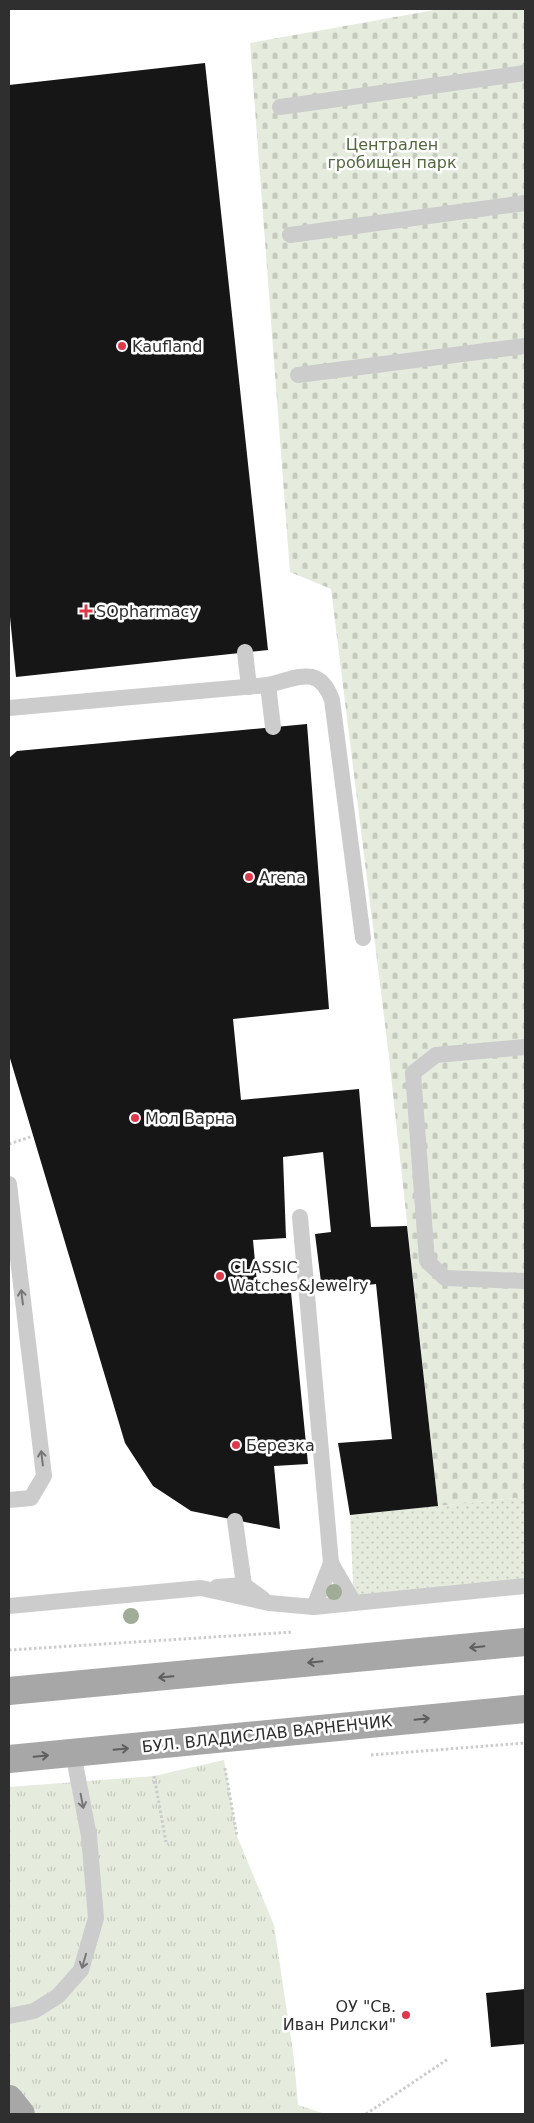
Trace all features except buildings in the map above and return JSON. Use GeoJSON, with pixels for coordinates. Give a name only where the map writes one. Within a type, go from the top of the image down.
{"type":"FeatureCollection","features":[{"type":"Feature","properties":{"kind":"main road"},"geometry":{"type":"LineString","coordinates":[[9,1692],[525,1642]]}},
{"type":"Feature","properties":{"kind":"main road","name":"БУЛ. ВЛАДИСЛАВ ВАРНЕНЧИК"},"geometry":{"type":"LineString","coordinates":[[9,1759],[525,1709]]}},
{"type":"Feature","properties":{"kind":"main road"},"geometry":{"type":"LineString","coordinates":[[9,2098],[21,2114]]}},
{"type":"Feature","properties":{"kind":"lane"},"geometry":{"type":"LineString","coordinates":[[280,107],[525,73]]}},
{"type":"Feature","properties":{"kind":"lane"},"geometry":{"type":"LineString","coordinates":[[290,235],[525,203]]}},
{"type":"Feature","properties":{"kind":"lane"},"geometry":{"type":"LineString","coordinates":[[298,376],[525,346]]}},
{"type":"Feature","properties":{"kind":"lane"},"geometry":{"type":"LineString","coordinates":[[245,652],[248,687]]}},
{"type":"Feature","properties":{"kind":"lane"},"geometry":{"type":"LineString","coordinates":[[9,708],[268,685],[308,676],[317,678],[327,685],[332,700],[363,938]]}},
{"type":"Feature","properties":{"kind":"lane"},"geometry":{"type":"LineString","coordinates":[[268,685],[273,727]]}},
{"type":"Feature","properties":{"kind":"lane"},"geometry":{"type":"LineString","coordinates":[[525,1047],[436,1055],[413,1073],[427,1261],[445,1278],[525,1281]]}},
{"type":"Feature","properties":{"kind":"lane"},"geometry":{"type":"LineString","coordinates":[[9,1184],[44,1476],[31,1498],[9,1500]]}},
{"type":"Feature","properties":{"kind":"lane"},"geometry":{"type":"LineString","coordinates":[[300,1217],[332,1563],[354,1603]]}},
{"type":"Feature","properties":{"kind":"lane"},"geometry":{"type":"LineString","coordinates":[[235,1521],[244,1585]]}},
{"type":"Feature","properties":{"kind":"lane"},"geometry":{"type":"LineString","coordinates":[[314,1607],[332,1563]]}},
{"type":"Feature","properties":{"kind":"lane"},"geometry":{"type":"LineString","coordinates":[[9,1606],[244,1585],[269,1603]]}},
{"type":"Feature","properties":{"kind":"lane"},"geometry":{"type":"LineString","coordinates":[[200,1588],[269,1603],[314,1607],[525,1586]]}},
{"type":"Feature","properties":{"kind":"lane"},"geometry":{"type":"LineString","coordinates":[[9,2016],[34,2011],[58,1996],[81,1970],[96,1918],[89,1836],[73,1753]]}},
{"type":"Feature","properties":{"kind":"path"},"geometry":{"type":"LineString","coordinates":[[9,1144],[33,1136]]}},
{"type":"Feature","properties":{"kind":"path"},"geometry":{"type":"LineString","coordinates":[[9,1650],[294,1632]]}},
{"type":"Feature","properties":{"kind":"path"},"geometry":{"type":"LineString","coordinates":[[224,1760],[237,1836]]}},
{"type":"Feature","properties":{"kind":"path"},"geometry":{"type":"LineString","coordinates":[[154,1776],[166,1842]]}},
{"type":"Feature","properties":{"kind":"path"},"geometry":{"type":"LineString","coordinates":[[366,2114],[448,2059]]}},
{"type":"Feature","properties":{"kind":"green space","name":"Централен гробищен парк"},"geometry":{"type":"Polygon","coordinates":[[[440,9],[525,9],[525,1497],[438,1506],[388,1048],[331,589],[290,572],[250,43],[440,9]]]}},
{"type":"Feature","properties":{"kind":"green space"},"geometry":{"type":"Polygon","coordinates":[[[525,1497],[525,1586],[354,1603],[350,1515],[525,1497]]]}},
{"type":"Feature","properties":{"kind":"green space"},"geometry":{"type":"Polygon","coordinates":[[[224,1760],[237,1836],[274,1925],[294,2059],[298,2105],[325,2114],[21,2114],[9,2099],[9,1787],[154,1776],[224,1760]]]}},
{"type":"Feature","properties":{"kind":"place","name":"Kaufland"},"geometry":{"type":"Point","coordinates":[122,346]}},
{"type":"Feature","properties":{"kind":"place","name":"SOpharmacy"},"geometry":{"type":"Point","coordinates":[86,611]}},
{"type":"Feature","properties":{"kind":"place","name":"Arena"},"geometry":{"type":"Point","coordinates":[249,877]}},
{"type":"Feature","properties":{"kind":"place","name":"Мол Варна"},"geometry":{"type":"Point","coordinates":[135,1118]}},
{"type":"Feature","properties":{"kind":"place","name":"CLASSIC Watches&Jewelry"},"geometry":{"type":"Point","coordinates":[220,1276]}},
{"type":"Feature","properties":{"kind":"place","name":"Березка"},"geometry":{"type":"Point","coordinates":[236,1445]}},
{"type":"Feature","properties":{"kind":"place","name":"ОУ \"Св. Иван Рилски\""},"geometry":{"type":"Point","coordinates":[406,2015]}}]}
